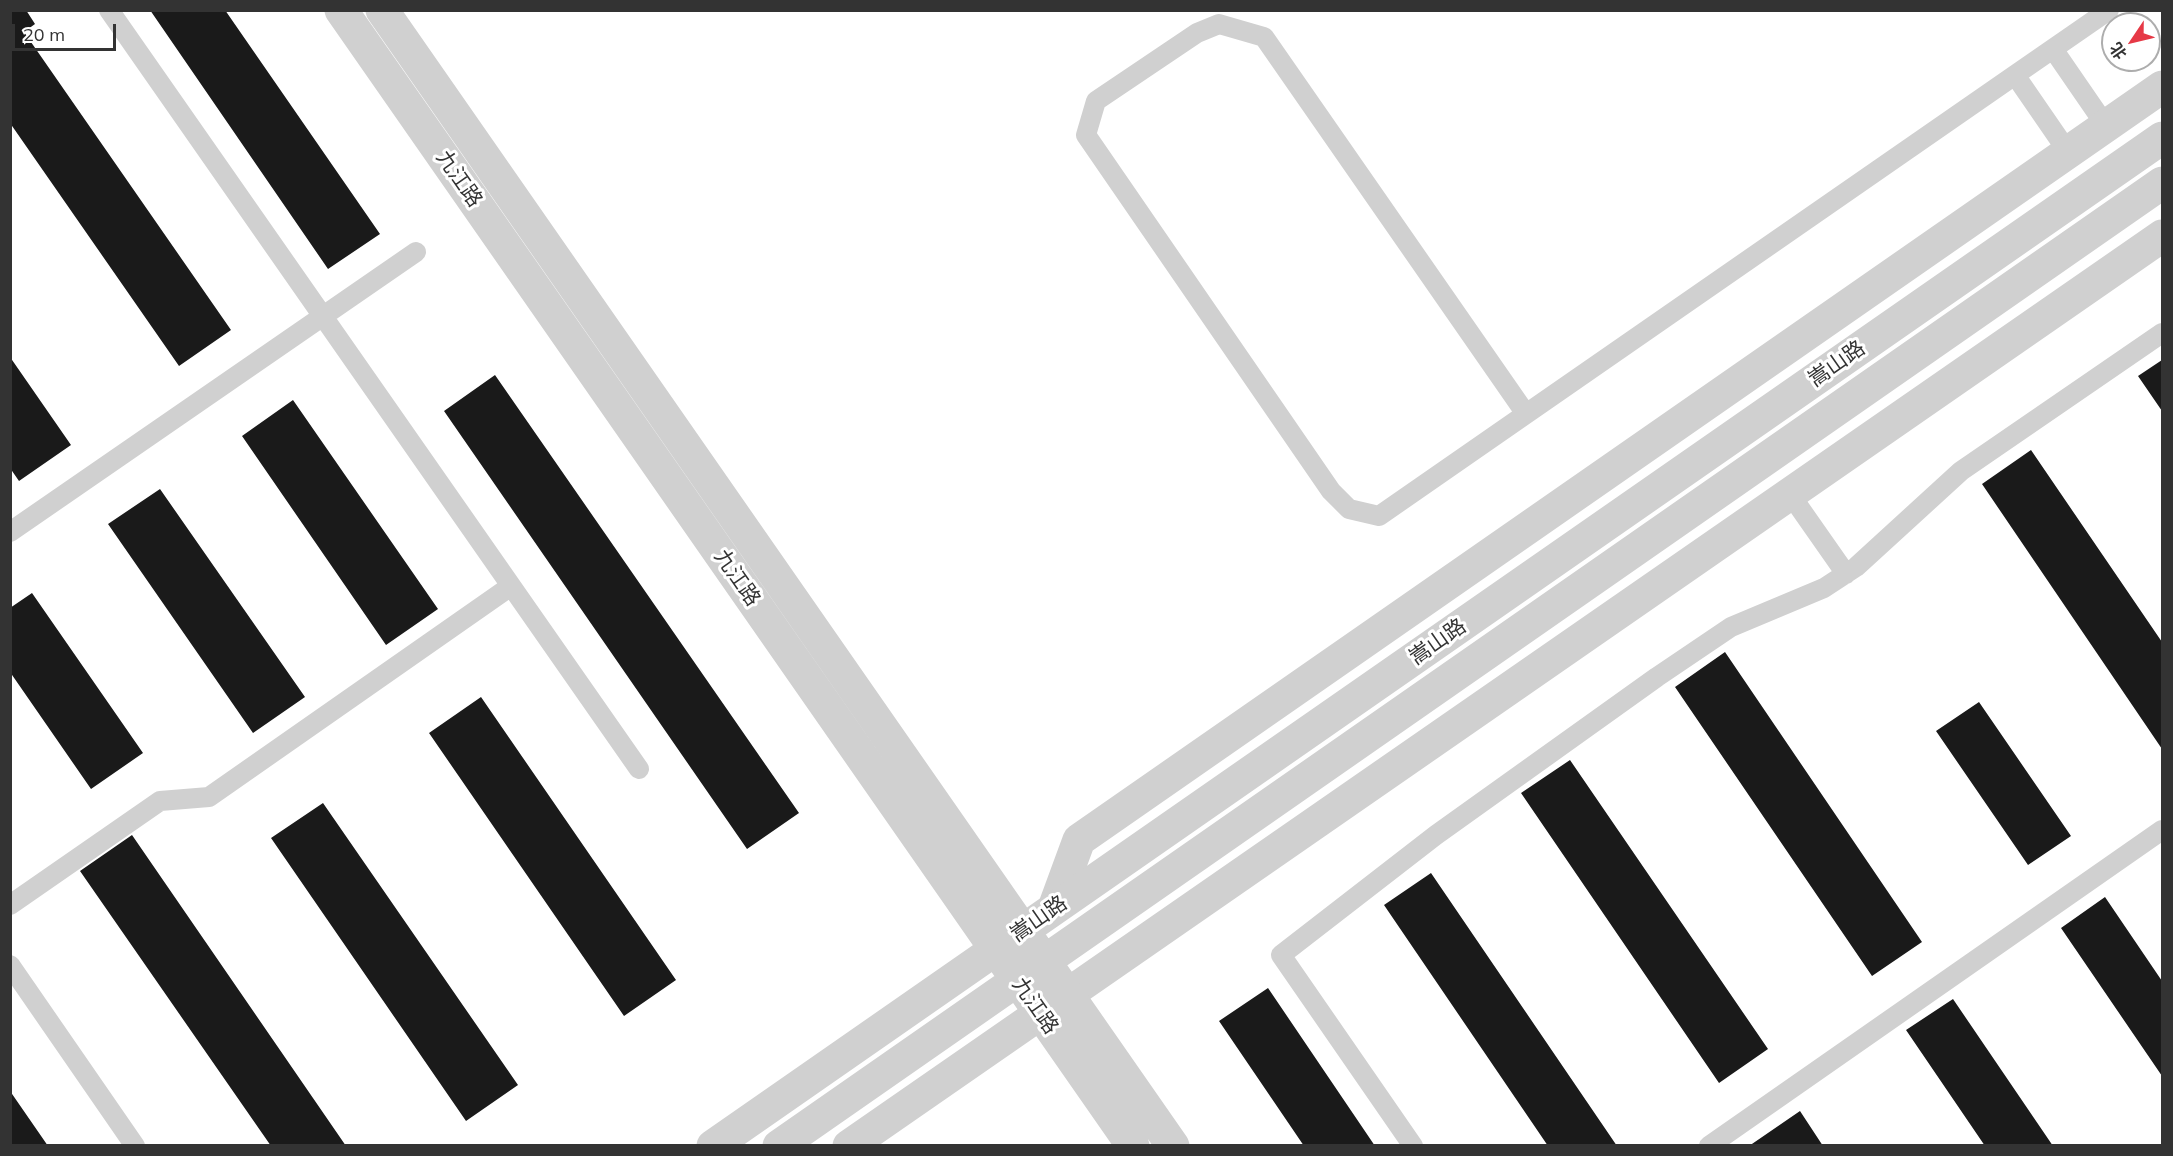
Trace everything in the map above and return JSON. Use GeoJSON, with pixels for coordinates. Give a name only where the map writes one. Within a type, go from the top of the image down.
{"type":"FeatureCollection","features":[{"type":"Feature","properties":{"kind":"street","name":"九江路"},"geometry":{"type":"LineString","coordinates":[[341,10],[1132,1146]]}},
{"type":"Feature","properties":{"kind":"street","name":"九江路"},"geometry":{"type":"LineString","coordinates":[[382,10],[1173,1146]]}},
{"type":"Feature","properties":{"kind":"street"},"geometry":{"type":"LineString","coordinates":[[1054,908],[1079,840],[2163,87]]}},
{"type":"Feature","properties":{"kind":"street","name":"嵩山路"},"geometry":{"type":"LineString","coordinates":[[713,1146],[2163,138]]}},
{"type":"Feature","properties":{"kind":"street","name":"嵩山路"},"geometry":{"type":"LineString","coordinates":[[779,1146],[2163,183]]}},
{"type":"Feature","properties":{"kind":"street"},"geometry":{"type":"LineString","coordinates":[[849,1146],[2163,236]]}},
{"type":"Feature","properties":{"kind":"lane"},"geometry":{"type":"LineString","coordinates":[[109,10],[639,769]]}},
{"type":"Feature","properties":{"kind":"lane"},"geometry":{"type":"LineString","coordinates":[[1526,414],[1264,37],[1219,24],[1197,33],[1096,101],[1086,135],[1331,491],[1349,509],[1379,516],[2109,10]]}},
{"type":"Feature","properties":{"kind":"lane"},"geometry":{"type":"LineString","coordinates":[[2053,49],[2106,126]]}},
{"type":"Feature","properties":{"kind":"lane"},"geometry":{"type":"LineString","coordinates":[[2015,75],[2068,152]]}},
{"type":"Feature","properties":{"kind":"lane"},"geometry":{"type":"LineString","coordinates":[[10,532],[416,252]]}},
{"type":"Feature","properties":{"kind":"lane"},"geometry":{"type":"LineString","coordinates":[[1413,1146],[1281,955],[1436,835],[1731,627],[1824,588],[1856,567],[1961,471],[2163,333]]}},
{"type":"Feature","properties":{"kind":"lane"},"geometry":{"type":"LineString","coordinates":[[1790,494],[1846,574]]}},
{"type":"Feature","properties":{"kind":"lane"},"geometry":{"type":"LineString","coordinates":[[10,905],[160,801],[208,797],[511,586]]}},
{"type":"Feature","properties":{"kind":"lane"},"geometry":{"type":"LineString","coordinates":[[1709,1146],[2163,830]]}},
{"type":"Feature","properties":{"kind":"lane"},"geometry":{"type":"LineString","coordinates":[[10,965],[135,1146]]}},
{"type":"Feature","properties":{"kind":"building"},"geometry":{"type":"Polygon","coordinates":[[[10,10],[26,10],[35,24],[24,32],[231,330],[179,366],[10,123],[10,10]]]}},
{"type":"Feature","properties":{"kind":"building"},"geometry":{"type":"Polygon","coordinates":[[[150,10],[225,10],[380,234],[328,269],[150,10]]]}},
{"type":"Feature","properties":{"kind":"building"},"geometry":{"type":"Polygon","coordinates":[[[10,357],[71,445],[19,481],[10,468],[10,357]]]}},
{"type":"Feature","properties":{"kind":"building"},"geometry":{"type":"Polygon","coordinates":[[[2162,360],[2162,411],[2138,376],[2162,360]]]}},
{"type":"Feature","properties":{"kind":"building"},"geometry":{"type":"Polygon","coordinates":[[[495,375],[799,813],[747,849],[444,411],[495,375]]]}},
{"type":"Feature","properties":{"kind":"building"},"geometry":{"type":"Polygon","coordinates":[[[293,400],[438,609],[386,645],[242,436],[293,400]]]}},
{"type":"Feature","properties":{"kind":"building"},"geometry":{"type":"Polygon","coordinates":[[[2031,450],[2162,642],[2162,749],[1982,484],[2031,450]]]}},
{"type":"Feature","properties":{"kind":"building"},"geometry":{"type":"Polygon","coordinates":[[[160,489],[305,697],[253,733],[108,524],[160,489]]]}},
{"type":"Feature","properties":{"kind":"building"},"geometry":{"type":"Polygon","coordinates":[[[32,593],[143,753],[91,789],[10,672],[10,608],[32,593]]]}},
{"type":"Feature","properties":{"kind":"building"},"geometry":{"type":"Polygon","coordinates":[[[1725,652],[1922,942],[1872,976],[1675,687],[1725,652]]]}},
{"type":"Feature","properties":{"kind":"building"},"geometry":{"type":"Polygon","coordinates":[[[481,697],[676,980],[624,1016],[429,733],[481,697]]]}},
{"type":"Feature","properties":{"kind":"building"},"geometry":{"type":"Polygon","coordinates":[[[1979,702],[2071,836],[2028,865],[1936,731],[1979,702]]]}},
{"type":"Feature","properties":{"kind":"building"},"geometry":{"type":"Polygon","coordinates":[[[1570,760],[1768,1049],[1719,1083],[1521,793],[1570,760]]]}},
{"type":"Feature","properties":{"kind":"building"},"geometry":{"type":"Polygon","coordinates":[[[323,803],[518,1085],[466,1121],[271,838],[323,803]]]}},
{"type":"Feature","properties":{"kind":"building"},"geometry":{"type":"Polygon","coordinates":[[[132,835],[346,1146],[271,1146],[80,871],[132,835]]]}},
{"type":"Feature","properties":{"kind":"building"},"geometry":{"type":"Polygon","coordinates":[[[1431,873],[1617,1146],[1548,1146],[1384,905],[1431,873]]]}},
{"type":"Feature","properties":{"kind":"building"},"geometry":{"type":"Polygon","coordinates":[[[2105,897],[2162,981],[2162,1076],[2061,928],[2105,897]]]}},
{"type":"Feature","properties":{"kind":"building"},"geometry":{"type":"Polygon","coordinates":[[[1268,988],[1375,1146],[1304,1146],[1219,1021],[1268,988]]]}},
{"type":"Feature","properties":{"kind":"building"},"geometry":{"type":"Polygon","coordinates":[[[1953,999],[2053,1146],[1985,1146],[1906,1030],[1953,999]]]}},
{"type":"Feature","properties":{"kind":"building"},"geometry":{"type":"Polygon","coordinates":[[[10,1091],[48,1146],[10,1146],[10,1091]]]}},
{"type":"Feature","properties":{"kind":"building"},"geometry":{"type":"Polygon","coordinates":[[[1800,1111],[1823,1146],[1749,1146],[1800,1111]]]}}]}
